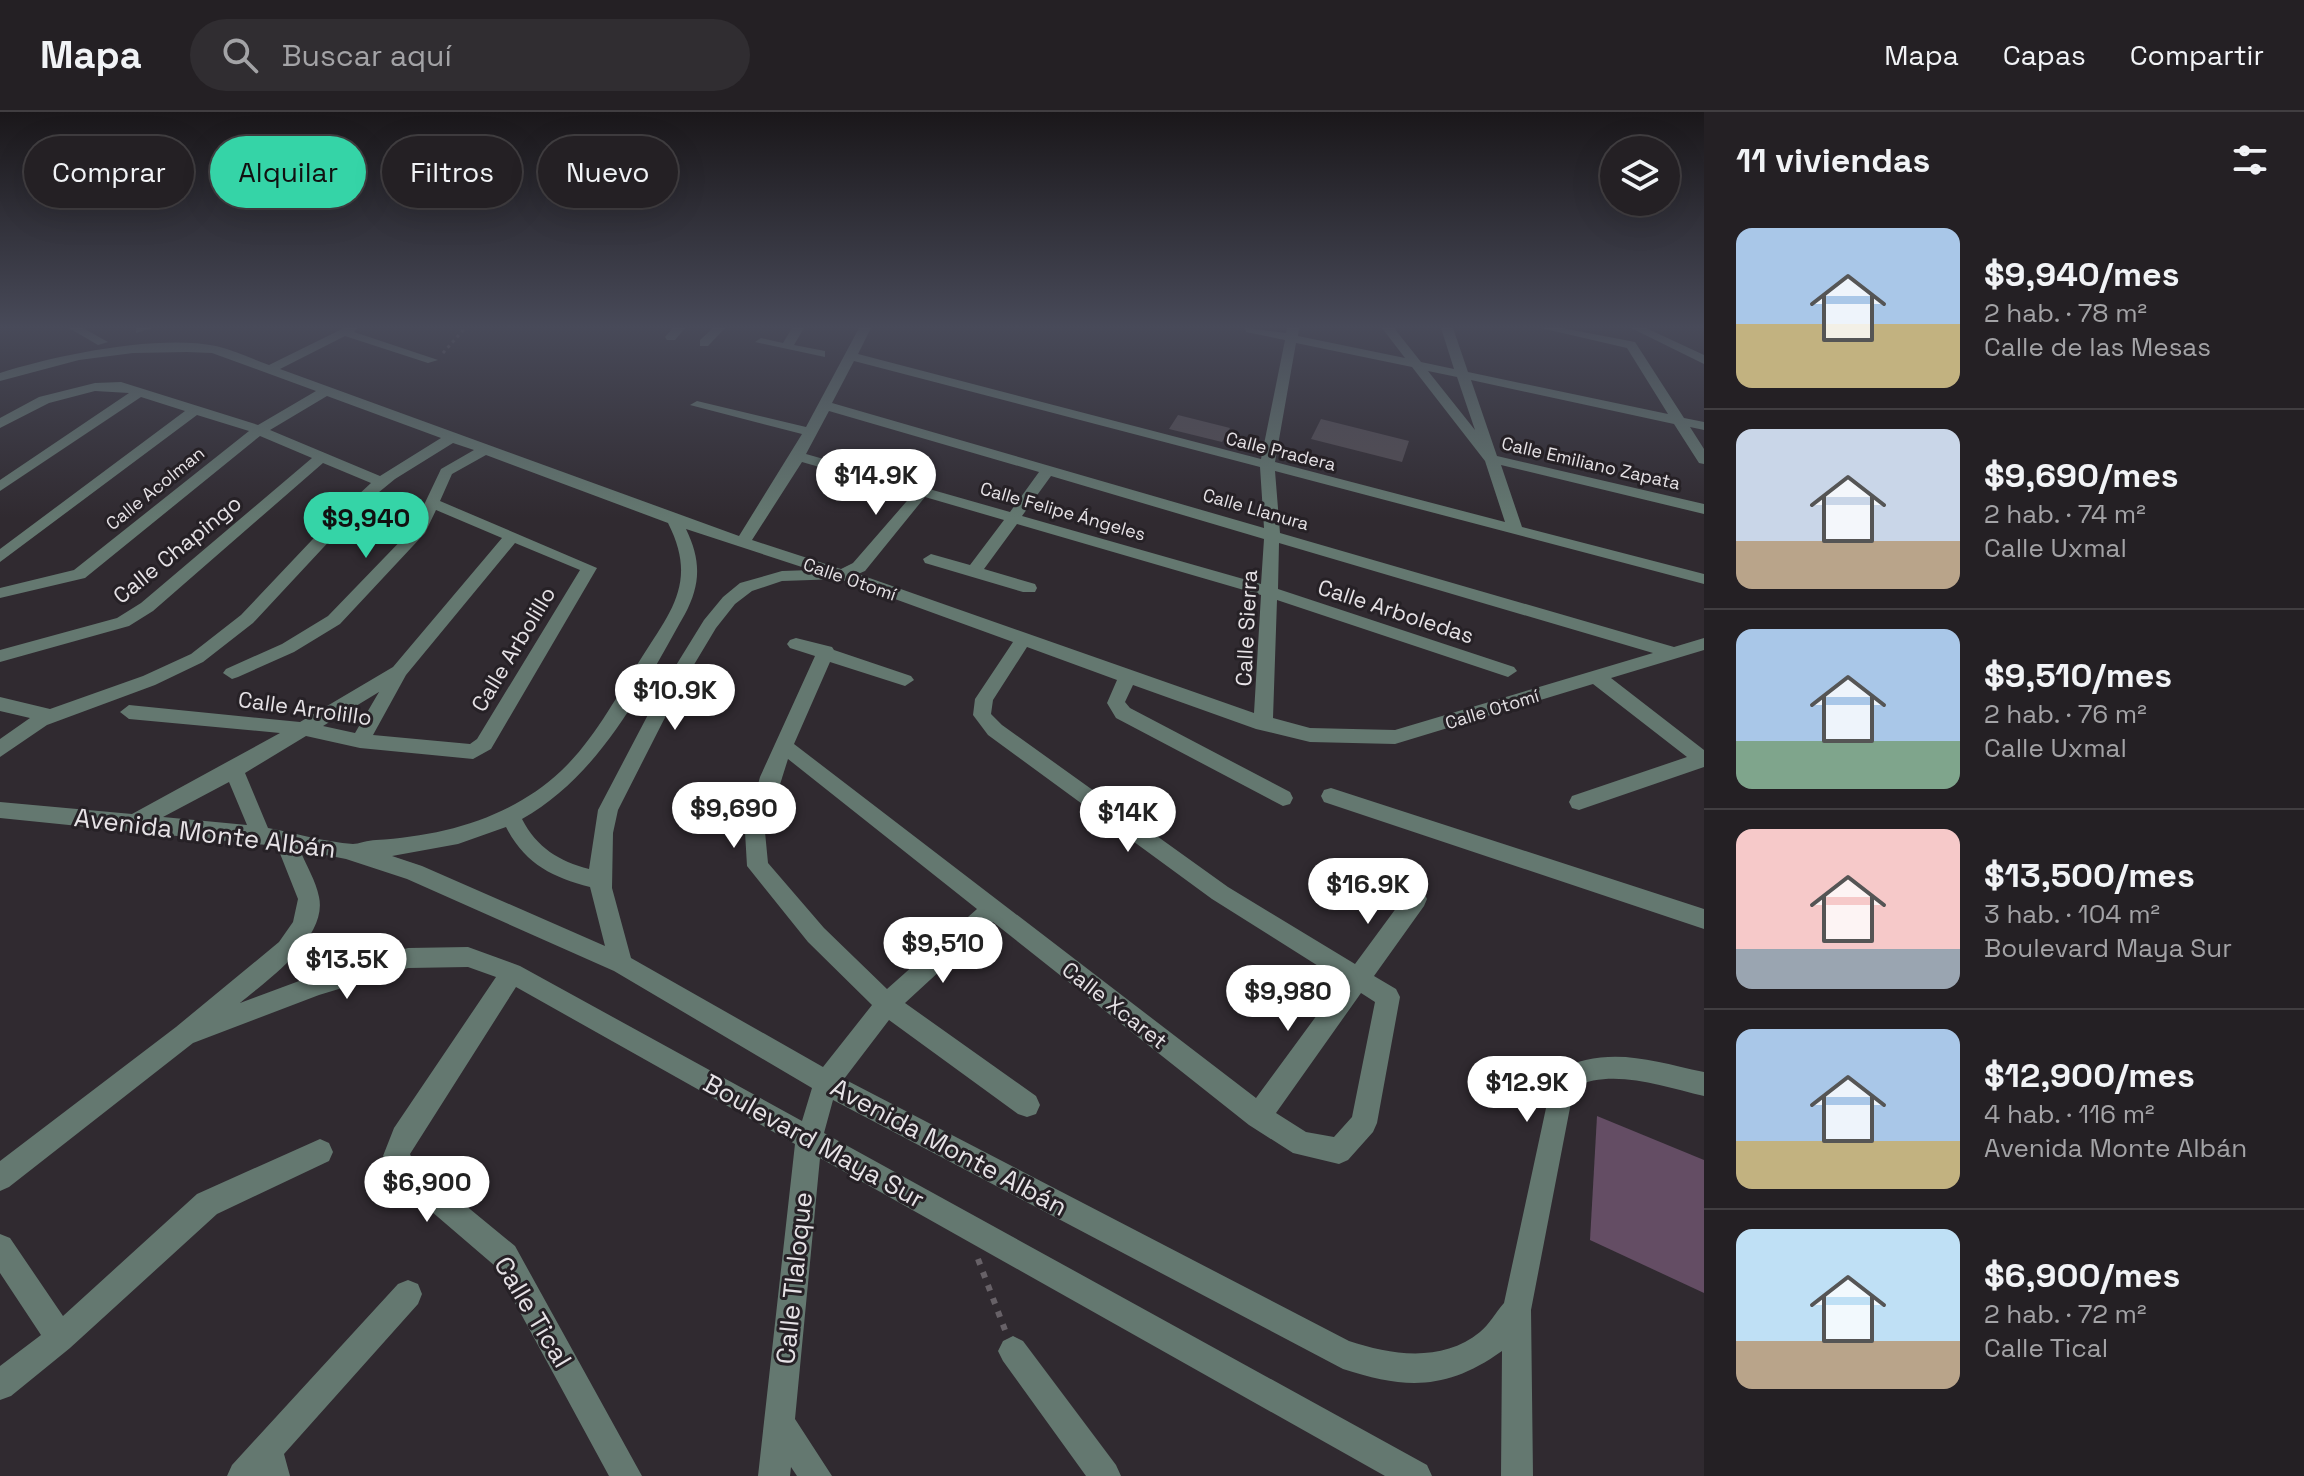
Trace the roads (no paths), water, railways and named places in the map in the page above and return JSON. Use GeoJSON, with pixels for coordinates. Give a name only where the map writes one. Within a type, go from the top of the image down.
{"type":"FeatureCollection","features":[{"type":"Feature","properties":{"kind":"street"},"geometry":{"type":"LineString","coordinates":[[0,424],[44,400],[70,392]]}},
{"type":"Feature","properties":{"kind":"street"},"geometry":{"type":"LineString","coordinates":[[0,487],[140,392]]}},
{"type":"Feature","properties":{"kind":"street"},"geometry":{"type":"LineString","coordinates":[[143,392],[259,430],[381,482]]}},
{"type":"Feature","properties":{"kind":"street","name":"Calle Acolman"},"geometry":{"type":"LineString","coordinates":[[0,593],[79,574],[259,430],[325,392]]}},
{"type":"Feature","properties":{"kind":"street","name":"Calle Otomí"},"geometry":{"type":"LineString","coordinates":[[328,392],[674,520],[846,576],[1263,724],[1310,735],[1395,737],[1704,644]]}},
{"type":"Feature","properties":{"kind":"street"},"geometry":{"type":"LineString","coordinates":[[742,543],[798,456],[831,392]]}},
{"type":"Feature","properties":{"kind":"street","name":"Calle Pradera"},"geometry":{"type":"LineString","coordinates":[[985,392],[1704,579]]}},
{"type":"Feature","properties":{"kind":"street","name":"Calle Sierra"},"geometry":{"type":"LineString","coordinates":[[1263,724],[1272,534],[1267,467],[1281,392]]}},
{"type":"Feature","properties":{"kind":"street","name":"Calle Emiliano Zapata"},"geometry":{"type":"LineString","coordinates":[[1438,392],[1489,458],[1704,509]]}},
{"type":"Feature","properties":{"kind":"street"},"geometry":{"type":"LineString","coordinates":[[1468,392],[1515,529]]}},
{"type":"Feature","properties":{"kind":"street"},"geometry":{"type":"LineString","coordinates":[[1549,392],[1704,426]]}},
{"type":"Feature","properties":{"kind":"street"},"geometry":{"type":"LineString","coordinates":[[1660,392],[1704,460]]}},
{"type":"Feature","properties":{"kind":"street"},"geometry":{"type":"LineString","coordinates":[[697,405],[810,432]]}},
{"type":"Feature","properties":{"kind":"street","name":"Calle Llanura"},"geometry":{"type":"LineString","coordinates":[[824,405],[1677,654]]}},
{"type":"Feature","properties":{"kind":"street"},"geometry":{"type":"LineString","coordinates":[[0,557],[195,410]]}},
{"type":"Feature","properties":{"kind":"street"},"geometry":{"type":"LineString","coordinates":[[0,750],[24,729],[52,716],[196,659],[230,634],[381,482],[453,437]]}},
{"type":"Feature","properties":{"kind":"street"},"geometry":{"type":"LineString","coordinates":[[232,673],[288,648],[334,620],[420,530],[446,472],[485,450]]}},
{"type":"Feature","properties":{"kind":"street","name":"Calle Felipe Ángeles"},"geometry":{"type":"LineString","coordinates":[[798,456],[1270,592]]}},
{"type":"Feature","properties":{"kind":"street","name":"Calle Chapingo"},"geometry":{"type":"LineString","coordinates":[[0,656],[123,622],[147,607],[320,458]]}},
{"type":"Feature","properties":{"kind":"street"},"geometry":{"type":"LineString","coordinates":[[974,572],[1047,471]]}},
{"type":"Feature","properties":{"kind":"street"},"geometry":{"type":"LineString","coordinates":[[622,964],[597,880],[600,842],[608,810],[703,633],[728,599],[746,587],[791,575],[846,576],[859,567],[923,491]]}},
{"type":"Feature","properties":{"kind":"street"},"geometry":{"type":"LineString","coordinates":[[360,741],[399,671],[512,536],[434,504]]}},
{"type":"Feature","properties":{"kind":"street"},"geometry":{"type":"LineString","coordinates":[[346,850],[388,849],[444,840],[511,817],[536,804],[590,752],[681,608],[693,571],[686,541],[674,520]]}},
{"type":"Feature","properties":{"kind":"street","name":"Calle Arbolillo"},"geometry":{"type":"LineString","coordinates":[[473,752],[484,744],[589,568],[512,536]]}},
{"type":"Feature","properties":{"kind":"street"},"geometry":{"type":"LineString","coordinates":[[931,559],[1029,588]]}},
{"type":"Feature","properties":{"kind":"street","name":"Calle Arboledas"},"geometry":{"type":"LineString","coordinates":[[1270,592],[1508,671]]}},
{"type":"Feature","properties":{"kind":"street"},"geometry":{"type":"LineString","coordinates":[[1022,641],[984,699],[982,715],[995,730],[1220,893],[1357,980]]}},
{"type":"Feature","properties":{"kind":"street"},"geometry":{"type":"LineString","coordinates":[[796,644],[826,651],[905,680]]}},
{"type":"Feature","properties":{"kind":"street"},"geometry":{"type":"LineString","coordinates":[[826,651],[770,777],[755,832],[758,866],[816,935],[887,1004],[1027,1105]]}},
{"type":"Feature","properties":{"kind":"street"},"geometry":{"type":"LineString","coordinates":[[136,822],[306,729],[399,671]]}},
{"type":"Feature","properties":{"kind":"street"},"geometry":{"type":"LineString","coordinates":[[1128,676],[1117,695],[1116,703],[1123,713],[1283,798]]}},
{"type":"Feature","properties":{"kind":"street"},"geometry":{"type":"LineString","coordinates":[[1597,677],[1704,760]]}},
{"type":"Feature","properties":{"kind":"street"},"geometry":{"type":"LineString","coordinates":[[0,704],[52,716]]}},
{"type":"Feature","properties":{"kind":"street","name":"Calle Arrolillo"},"geometry":{"type":"LineString","coordinates":[[129,712],[306,729],[360,741],[473,752]]}},
{"type":"Feature","properties":{"kind":"street","name":"Calle Xcaret"},"geometry":{"type":"LineString","coordinates":[[784,746],[1258,1116],[1314,1149],[1339,1151],[1356,1136],[1364,1123],[1388,997],[1357,980]]}},
{"type":"Feature","properties":{"kind":"street"},"geometry":{"type":"LineString","coordinates":[[1579,802],[1704,760]]}},
{"type":"Feature","properties":{"kind":"street","name":"Boulevard Maya Sur"},"geometry":{"type":"LineString","coordinates":[[0,1178],[185,1035],[287,949],[303,925],[309,899],[307,887],[234,770]]}},
{"type":"Feature","properties":{"kind":"street"},"geometry":{"type":"LineString","coordinates":[[1331,796],[1704,919]]}},
{"type":"Feature","properties":{"kind":"street","name":"Avenida Monte Albán"},"geometry":{"type":"LineString","coordinates":[[0,810],[273,837],[346,850],[414,872],[622,964],[826,1083],[1343,1354],[1386,1368],[1431,1368],[1464,1358],[1491,1342],[1517,1310],[1563,1080],[1595,1066],[1618,1066],[1704,1084]]}},
{"type":"Feature","properties":{"kind":"street"},"geometry":{"type":"LineString","coordinates":[[511,817],[523,843],[534,855],[549,865],[597,880]]}},
{"type":"Feature","properties":{"kind":"street"},"geometry":{"type":"LineString","coordinates":[[1258,1116],[1416,899]]}},
{"type":"Feature","properties":{"kind":"street"},"geometry":{"type":"LineString","coordinates":[[826,1083],[887,1004],[991,910]]}},
{"type":"Feature","properties":{"kind":"street","name":"Boulevard Maya Sur"},"geometry":{"type":"LineString","coordinates":[[185,1035],[318,985],[408,958],[468,957],[512,973],[1416,1476]]}},
{"type":"Feature","properties":{"kind":"street","name":"Calle Tical"},"geometry":{"type":"LineString","coordinates":[[512,973],[403,1137],[396,1156],[405,1172],[505,1256],[626,1476]]}},
{"type":"Feature","properties":{"kind":"street","name":"Calle Tlaloque"},"geometry":{"type":"LineString","coordinates":[[774,1476],[809,1139],[826,1083]]}},
{"type":"Feature","properties":{"kind":"street"},"geometry":{"type":"LineString","coordinates":[[0,1385],[60,1338],[207,1204],[320,1152]]}},
{"type":"Feature","properties":{"kind":"street"},"geometry":{"type":"LineString","coordinates":[[0,1248],[60,1338]]}},
{"type":"Feature","properties":{"kind":"street"},"geometry":{"type":"LineString","coordinates":[[243,1476],[270,1463],[408,1294]]}},
{"type":"Feature","properties":{"kind":"street"},"geometry":{"type":"LineString","coordinates":[[1517,1310],[1517,1476]]}},
{"type":"Feature","properties":{"kind":"street"},"geometry":{"type":"LineString","coordinates":[[1013,1351],[1105,1476]]}},
{"type":"Feature","properties":{"kind":"street"},"geometry":{"type":"LineString","coordinates":[[778,1421],[816,1476]]}}]}
